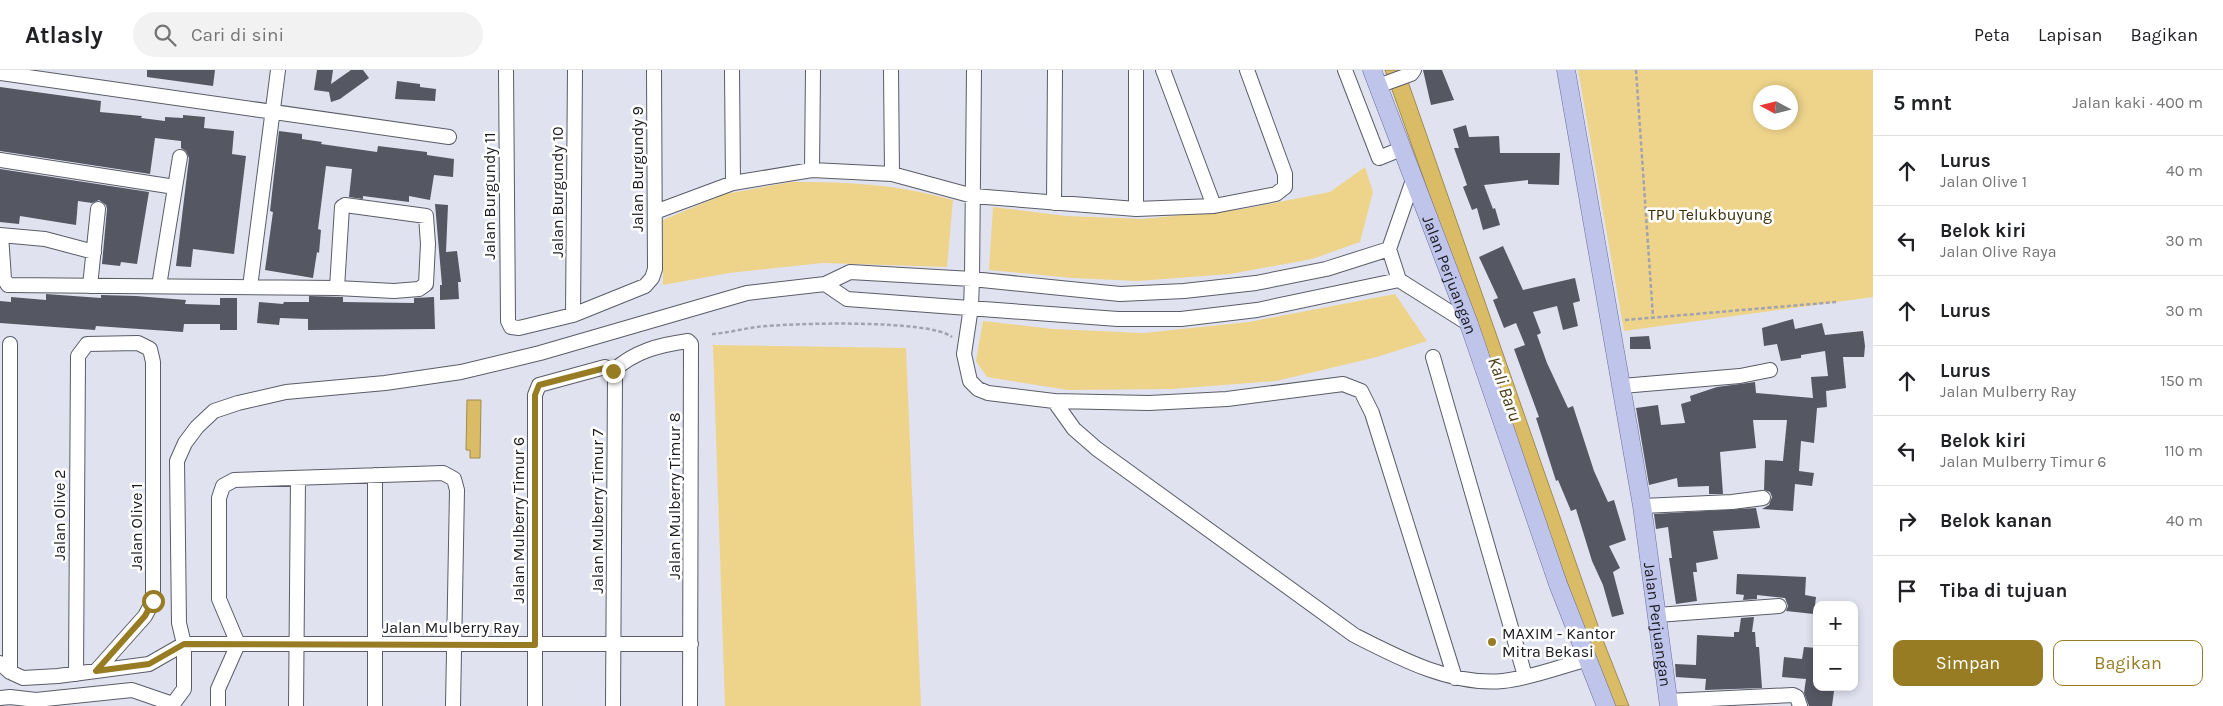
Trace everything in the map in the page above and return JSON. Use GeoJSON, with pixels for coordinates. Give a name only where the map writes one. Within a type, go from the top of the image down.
{"type":"FeatureCollection","features":[{"type":"Feature","properties":{"kind":"main road","name":"Jalan Perjuangan"},"geometry":{"type":"LineString","coordinates":[[1566,70],[1642,506],[1668,704]]}},
{"type":"Feature","properties":{"kind":"main road","name":"Jalan Perjuangan"},"geometry":{"type":"LineString","coordinates":[[1378,80],[1401,149],[1469,324],[1558,584],[1606,706]]}},
{"type":"Feature","properties":{"kind":"street"},"geometry":{"type":"LineString","coordinates":[[250,287],[278,70]]}},
{"type":"Feature","properties":{"kind":"street","name":"Jalan Burgundy 11"},"geometry":{"type":"LineString","coordinates":[[506,70],[508,321],[511,326],[519,328],[574,315]]}},
{"type":"Feature","properties":{"kind":"street","name":"Jalan Burgundy 10"},"geometry":{"type":"LineString","coordinates":[[574,315],[575,70]]}},
{"type":"Feature","properties":{"kind":"street","name":"Jalan Burgundy 9"},"geometry":{"type":"LineString","coordinates":[[574,315],[645,286],[652,278],[655,269],[654,70]]}},
{"type":"Feature","properties":{"kind":"street"},"geometry":{"type":"LineString","coordinates":[[732,70],[733,183]]}},
{"type":"Feature","properties":{"kind":"street"},"geometry":{"type":"LineString","coordinates":[[812,170],[813,70]]}},
{"type":"Feature","properties":{"kind":"street"},"geometry":{"type":"LineString","coordinates":[[891,70],[892,174]]}},
{"type":"Feature","properties":{"kind":"street"},"geometry":{"type":"LineString","coordinates":[[974,70],[971,308],[964,354],[970,381],[978,389],[988,393],[1054,401],[1149,403],[1227,399],[1343,384],[1362,391],[1372,413],[1455,678]]}},
{"type":"Feature","properties":{"kind":"street"},"geometry":{"type":"LineString","coordinates":[[1054,70],[1054,203]]}},
{"type":"Feature","properties":{"kind":"street"},"geometry":{"type":"LineString","coordinates":[[1136,70],[1136,209]]}},
{"type":"Feature","properties":{"kind":"street"},"geometry":{"type":"LineString","coordinates":[[1163,70],[1214,206]]}},
{"type":"Feature","properties":{"kind":"street"},"geometry":{"type":"LineString","coordinates":[[655,212],[733,183],[812,170],[892,174],[973,196],[1136,209],[1214,206],[1276,194],[1281,192],[1286,181],[1247,70]]}},
{"type":"Feature","properties":{"kind":"street"},"geometry":{"type":"LineString","coordinates":[[1345,70],[1379,158],[1401,149]]}},
{"type":"Feature","properties":{"kind":"street"},"geometry":{"type":"LineString","coordinates":[[1378,80],[1413,72]]}},
{"type":"Feature","properties":{"kind":"street"},"geometry":{"type":"LineString","coordinates":[[0,73],[449,137]]}},
{"type":"Feature","properties":{"kind":"street"},"geometry":{"type":"LineString","coordinates":[[160,286],[180,157]]}},
{"type":"Feature","properties":{"kind":"street"},"geometry":{"type":"LineString","coordinates":[[0,160],[175,187]]}},
{"type":"Feature","properties":{"kind":"street"},"geometry":{"type":"LineString","coordinates":[[1413,180],[1390,249],[1399,280],[1469,324]]}},
{"type":"Feature","properties":{"kind":"street"},"geometry":{"type":"LineString","coordinates":[[94,252],[45,239],[0,235],[4,278],[8,285],[337,288],[394,291],[419,289],[425,286],[428,244],[426,216],[345,205],[342,207],[337,288]]}},
{"type":"Feature","properties":{"kind":"street"},"geometry":{"type":"LineString","coordinates":[[90,286],[98,209]]}},
{"type":"Feature","properties":{"kind":"street"},"geometry":{"type":"LineString","coordinates":[[0,698],[10,697],[36,703],[102,700],[132,690],[173,705],[184,689],[184,644],[179,622],[177,461],[185,443],[197,427],[214,411],[286,392],[385,383],[461,372],[540,353],[747,294],[825,284],[850,272],[972,279],[1120,294],[1184,291],[1264,281],[1326,268],[1390,249]]}},
{"type":"Feature","properties":{"kind":"street"},"geometry":{"type":"LineString","coordinates":[[825,284],[847,299],[1118,319],[1181,319],[1257,310],[1399,280]]}},
{"type":"Feature","properties":{"kind":"street","name":"Jalan Mulberry Timur 8"},"geometry":{"type":"LineString","coordinates":[[614,374],[624,360],[658,346],[688,341],[693,348],[690,706]]}},
{"type":"Feature","properties":{"kind":"street","name":"Jalan Olive 2"},"geometry":{"type":"LineString","coordinates":[[76,674],[78,356],[87,344],[138,342],[150,349],[153,362]]}},
{"type":"Feature","properties":{"kind":"street"},"geometry":{"type":"LineString","coordinates":[[10,344],[5,668],[23,678],[76,674],[153,663],[184,644]]}},
{"type":"Feature","properties":{"kind":"street"},"geometry":{"type":"LineString","coordinates":[[1433,357],[1525,676]]}},
{"type":"Feature","properties":{"kind":"street","name":"Jalan Olive 1"},"geometry":{"type":"LineString","coordinates":[[96,671],[145,616],[153,601],[153,362]]}},
{"type":"Feature","properties":{"kind":"street","name":"Jalan Mulberry Timur 6"},"geometry":{"type":"LineString","coordinates":[[535,706],[535,395],[539,385],[605,368],[614,374]]}},
{"type":"Feature","properties":{"kind":"street"},"geometry":{"type":"LineString","coordinates":[[1622,386],[1740,376],[1770,370]]}},
{"type":"Feature","properties":{"kind":"street","name":"Jalan Mulberry Timur 7"},"geometry":{"type":"LineString","coordinates":[[613,706],[614,374]]}},
{"type":"Feature","properties":{"kind":"street"},"geometry":{"type":"LineString","coordinates":[[1054,401],[1074,429],[1097,449],[1354,635],[1396,655],[1455,678],[1484,681],[1503,681],[1589,659]]}},
{"type":"Feature","properties":{"kind":"street"},"geometry":{"type":"LineString","coordinates":[[218,706],[218,690],[238,644],[219,599],[219,498],[224,486],[234,480],[444,472],[454,479],[458,490],[453,706]]}},
{"type":"Feature","properties":{"kind":"street"},"geometry":{"type":"LineString","coordinates":[[375,475],[375,706]]}},
{"type":"Feature","properties":{"kind":"street"},"geometry":{"type":"LineString","coordinates":[[296,706],[298,478]]}},
{"type":"Feature","properties":{"kind":"street"},"geometry":{"type":"LineString","coordinates":[[1642,506],[1732,502],[1763,498]]}},
{"type":"Feature","properties":{"kind":"street"},"geometry":{"type":"LineString","coordinates":[[1657,615],[1779,606]]}},
{"type":"Feature","properties":{"kind":"street","name":"Jalan Mulberry Ray"},"geometry":{"type":"LineString","coordinates":[[184,644],[691,644]]}},
{"type":"Feature","properties":{"kind":"street"},"geometry":{"type":"LineString","coordinates":[[1668,704],[1793,695],[1797,697],[1800,706]]}},
{"type":"Feature","properties":{"kind":"path"},"geometry":{"type":"LineString","coordinates":[[1636,70],[1653,317]]}},
{"type":"Feature","properties":{"kind":"path"},"geometry":{"type":"LineString","coordinates":[[1627,319],[1836,302]]}},
{"type":"Feature","properties":{"kind":"path"},"geometry":{"type":"LineString","coordinates":[[712,334],[756,327],[904,325],[946,333],[957,341],[964,354]]}},
{"type":"Feature","properties":{"kind":"green space","name":"TPU Telukbuyung"},"geometry":{"type":"Polygon","coordinates":[[[1578,70],[1873,70],[1873,297],[1624,331],[1578,70]]]}},
{"type":"Feature","properties":{"kind":"green space"},"geometry":{"type":"Polygon","coordinates":[[[1365,167],[1373,192],[1360,242],[1312,259],[1230,274],[1138,281],[1072,278],[989,270],[993,207],[1066,216],[1143,219],[1243,209],[1330,192],[1365,167]]]}},
{"type":"Feature","properties":{"kind":"green space"},"geometry":{"type":"Polygon","coordinates":[[[791,182],[892,187],[953,200],[947,267],[822,263],[729,273],[663,285],[663,220],[725,194],[791,182]]]}},
{"type":"Feature","properties":{"kind":"green space"},"geometry":{"type":"Polygon","coordinates":[[[1395,294],[1427,341],[1377,357],[1276,381],[1172,389],[1068,390],[987,377],[976,361],[983,321],[1053,329],[1144,333],[1249,322],[1395,294]]]}},
{"type":"Feature","properties":{"kind":"green space"},"geometry":{"type":"Polygon","coordinates":[[[713,345],[906,348],[921,706],[725,706],[713,345]]]}},
{"type":"Feature","properties":{"kind":"water","name":"Kali Baru"},"geometry":{"type":"Polygon","coordinates":[[[1385,70],[1404,70],[1603,640],[1629,706],[1611,706],[1385,70]]]}},
{"type":"Feature","properties":{"kind":"water"},"geometry":{"type":"Polygon","coordinates":[[[467,400],[481,400],[480,458],[470,458],[470,450],[466,450],[467,400]]]}},
{"type":"Feature","properties":{"kind":"building"},"geometry":{"type":"Polygon","coordinates":[[[147,70],[215,70],[213,86],[147,77],[147,70]]]}},
{"type":"Feature","properties":{"kind":"building"},"geometry":{"type":"Polygon","coordinates":[[[317,70],[333,70],[331,84],[351,70],[363,70],[369,78],[340,99],[331,102],[329,92],[314,90],[317,70]]]}},
{"type":"Feature","properties":{"kind":"building"},"geometry":{"type":"Polygon","coordinates":[[[1423,70],[1442,70],[1454,100],[1431,105],[1423,70]]]}},
{"type":"Feature","properties":{"kind":"building"},"geometry":{"type":"Polygon","coordinates":[[[397,81],[420,84],[420,87],[436,89],[435,101],[395,99],[397,81]]]}},
{"type":"Feature","properties":{"kind":"building"},"geometry":{"type":"Polygon","coordinates":[[[0,87],[101,101],[100,112],[142,116],[141,118],[165,121],[165,117],[183,118],[183,115],[205,117],[204,128],[234,131],[232,154],[246,156],[234,254],[193,249],[191,267],[176,266],[189,158],[186,151],[181,148],[181,141],[155,138],[150,174],[0,151],[0,87]]]}},
{"type":"Feature","properties":{"kind":"building"},"geometry":{"type":"Polygon","coordinates":[[[1466,125],[1469,137],[1499,136],[1500,153],[1560,153],[1559,185],[1528,184],[1528,180],[1484,185],[1493,209],[1495,208],[1500,225],[1483,230],[1477,208],[1472,210],[1463,187],[1467,185],[1454,148],[1459,148],[1453,129],[1466,125]]]}},
{"type":"Feature","properties":{"kind":"building"},"geometry":{"type":"Polygon","coordinates":[[[279,131],[302,134],[302,139],[322,142],[321,144],[377,152],[378,146],[427,152],[427,155],[454,159],[453,177],[434,175],[430,200],[409,196],[409,202],[363,196],[363,199],[349,197],[352,169],[326,166],[318,229],[321,230],[319,253],[317,252],[313,278],[265,270],[273,212],[270,211],[279,131]]]}},
{"type":"Feature","properties":{"kind":"building"},"geometry":{"type":"Polygon","coordinates":[[[0,169],[149,192],[137,264],[121,262],[120,266],[102,264],[107,209],[106,205],[99,200],[92,203],[78,201],[76,225],[20,216],[19,224],[0,222],[0,169]]]}},
{"type":"Feature","properties":{"kind":"building"},"geometry":{"type":"Polygon","coordinates":[[[435,204],[448,205],[446,252],[457,251],[461,282],[458,282],[459,299],[440,300],[440,285],[442,285],[435,204]]]}},
{"type":"Feature","properties":{"kind":"building"},"geometry":{"type":"Polygon","coordinates":[[[1503,246],[1523,290],[1575,278],[1580,301],[1573,303],[1578,326],[1563,330],[1557,306],[1533,312],[1541,333],[1537,335],[1547,363],[1568,408],[1573,406],[1594,471],[1608,502],[1614,500],[1626,540],[1609,546],[1620,568],[1613,572],[1624,614],[1612,617],[1603,585],[1592,561],[1576,509],[1571,511],[1558,480],[1556,481],[1536,418],[1539,417],[1514,349],[1525,345],[1516,323],[1504,328],[1493,300],[1498,298],[1479,257],[1503,246]]]}},
{"type":"Feature","properties":{"kind":"building"},"geometry":{"type":"Polygon","coordinates":[[[46,294],[101,298],[101,295],[136,296],[186,300],[185,304],[220,305],[220,298],[237,298],[237,330],[220,330],[220,324],[184,324],[183,332],[96,326],[95,330],[0,323],[0,301],[11,302],[11,297],[46,300],[46,294]]]}},
{"type":"Feature","properties":{"kind":"building"},"geometry":{"type":"Polygon","coordinates":[[[309,296],[343,297],[343,302],[414,303],[414,298],[434,297],[435,329],[308,330],[308,319],[280,318],[279,325],[257,323],[259,302],[283,304],[284,302],[309,302],[309,296]]]}},
{"type":"Feature","properties":{"kind":"building"},"geometry":{"type":"Polygon","coordinates":[[[1793,319],[1795,329],[1822,323],[1825,335],[1863,331],[1865,346],[1864,357],[1843,357],[1846,388],[1826,391],[1827,407],[1817,408],[1814,443],[1801,441],[1799,471],[1814,473],[1812,486],[1795,484],[1793,511],[1762,509],[1769,505],[1772,497],[1770,492],[1764,490],[1765,460],[1783,461],[1787,420],[1753,420],[1756,448],[1720,452],[1723,494],[1709,494],[1709,486],[1678,487],[1677,478],[1649,485],[1636,408],[1658,405],[1661,425],[1685,423],[1681,404],[1691,401],[1690,396],[1717,387],[1755,382],[1756,393],[1813,398],[1811,377],[1828,376],[1825,351],[1801,355],[1801,358],[1781,361],[1777,344],[1764,346],[1762,328],[1793,319]]]}},
{"type":"Feature","properties":{"kind":"building"},"geometry":{"type":"Polygon","coordinates":[[[1649,336],[1651,349],[1630,349],[1630,337],[1649,336]]]}},
{"type":"Feature","properties":{"kind":"building"},"geometry":{"type":"Polygon","coordinates":[[[1756,508],[1760,528],[1713,531],[1718,559],[1696,563],[1697,572],[1693,572],[1697,601],[1676,604],[1669,558],[1672,558],[1668,527],[1656,529],[1654,514],[1756,508]]]}},
{"type":"Feature","properties":{"kind":"building"},"geometry":{"type":"Polygon","coordinates":[[[1737,574],[1806,577],[1805,595],[1816,597],[1816,601],[1813,601],[1813,614],[1786,611],[1788,606],[1785,598],[1757,595],[1757,599],[1743,600],[1744,595],[1736,594],[1737,574]]]}},
{"type":"Feature","properties":{"kind":"building"},"geometry":{"type":"Polygon","coordinates":[[[1754,617],[1752,632],[1755,632],[1756,647],[1759,647],[1762,688],[1705,690],[1706,679],[1676,677],[1675,664],[1696,665],[1697,635],[1734,637],[1734,632],[1739,632],[1741,618],[1754,617]]]}},
{"type":"Feature","properties":{"kind":"building"},"geometry":{"type":"Polygon","coordinates":[[[1804,647],[1813,648],[1813,691],[1834,691],[1832,706],[1809,706],[1804,693],[1806,679],[1782,677],[1784,657],[1802,659],[1804,647]]]}},
{"type":"Feature","properties":{"kind":"place","name":"MAXIM - Kantor Mitra Bekasi"},"geometry":{"type":"Point","coordinates":[1492,642]}},
{"type":"Feature","properties":{"kind":"route"},"geometry":{"type":"LineString","coordinates":[[153,601],[145,616],[96,671],[153,663],[184,644],[535,645],[535,395],[539,385],[605,368],[613,371]]}}]}
